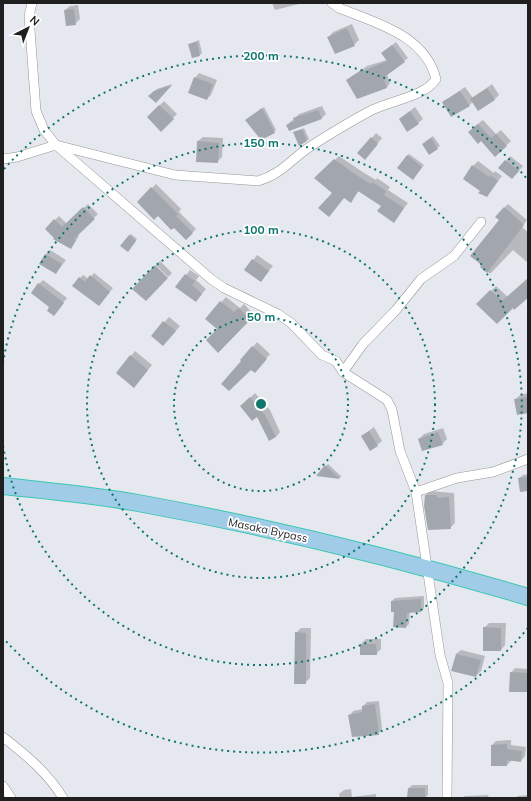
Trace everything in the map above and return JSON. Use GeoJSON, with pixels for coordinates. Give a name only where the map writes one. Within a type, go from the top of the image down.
{"type":"FeatureCollection","features":[{"type":"Feature","properties":{"kind":"highway","name":"Masaka Bypass"},"geometry":{"type":"LineString","coordinates":[[3,486],[136,503],[288,534],[426,567],[528,597]]}},
{"type":"Feature","properties":{"kind":"street"},"geometry":{"type":"LineString","coordinates":[[32,3],[29,16],[36,111],[44,130],[56,145],[211,279],[224,288],[278,314],[291,323],[322,355],[336,361],[343,372],[388,400],[392,410],[400,451],[416,492],[440,655],[448,684],[447,798]]}},
{"type":"Feature","properties":{"kind":"street"},"geometry":{"type":"LineString","coordinates":[[3,159],[17,157],[56,145],[175,175],[258,181],[279,173],[310,147],[372,110],[428,89],[433,85],[436,79],[435,72],[420,50],[406,37],[339,8],[332,3]]}},
{"type":"Feature","properties":{"kind":"street"},"geometry":{"type":"LineString","coordinates":[[343,372],[363,344],[396,310],[421,279],[454,256],[482,222]]}},
{"type":"Feature","properties":{"kind":"street"},"geometry":{"type":"LineString","coordinates":[[416,492],[457,478],[493,472],[528,459]]}},
{"type":"Feature","properties":{"kind":"street"},"geometry":{"type":"LineString","coordinates":[[3,737],[27,755],[55,785],[64,798]]}},
{"type":"Feature","properties":{"kind":"street"},"geometry":{"type":"LineString","coordinates":[[3,786],[12,798]]}},
{"type":"Feature","properties":{"kind":"building"},"geometry":{"type":"Polygon","coordinates":[[[74,9],[76,25],[66,26],[64,10],[74,9]]]}},
{"type":"Feature","properties":{"kind":"building"},"geometry":{"type":"Polygon","coordinates":[[[347,28],[355,46],[335,54],[327,37],[347,28]]]}},
{"type":"Feature","properties":{"kind":"building"},"geometry":{"type":"Polygon","coordinates":[[[197,42],[200,56],[192,58],[188,44],[197,42]]]}},
{"type":"Feature","properties":{"kind":"building"},"geometry":{"type":"Polygon","coordinates":[[[392,45],[405,62],[383,78],[387,88],[357,99],[346,80],[363,69],[364,71],[387,61],[381,53],[392,45]]]}},
{"type":"Feature","properties":{"kind":"building"},"geometry":{"type":"Polygon","coordinates":[[[194,77],[213,84],[207,100],[188,93],[194,77]]]}},
{"type":"Feature","properties":{"kind":"building"},"geometry":{"type":"Polygon","coordinates":[[[172,85],[156,103],[148,96],[154,91],[172,85]]]}},
{"type":"Feature","properties":{"kind":"building"},"geometry":{"type":"Polygon","coordinates":[[[487,88],[495,100],[478,111],[470,99],[487,88]]]}},
{"type":"Feature","properties":{"kind":"building"},"geometry":{"type":"Polygon","coordinates":[[[460,91],[470,106],[451,117],[442,102],[460,91]]]}},
{"type":"Feature","properties":{"kind":"building"},"geometry":{"type":"Polygon","coordinates":[[[159,105],[174,119],[161,132],[147,117],[159,105]]]}},
{"type":"Feature","properties":{"kind":"building"},"geometry":{"type":"Polygon","coordinates":[[[262,108],[275,133],[261,140],[245,120],[262,108]]]}},
{"type":"Feature","properties":{"kind":"building"},"geometry":{"type":"Polygon","coordinates":[[[318,110],[322,119],[289,131],[286,125],[295,121],[293,118],[318,110]]]}},
{"type":"Feature","properties":{"kind":"building"},"geometry":{"type":"Polygon","coordinates":[[[410,111],[419,124],[407,132],[399,119],[410,111]]]}},
{"type":"Feature","properties":{"kind":"building"},"geometry":{"type":"Polygon","coordinates":[[[478,124],[491,138],[496,134],[507,146],[495,157],[481,141],[478,144],[468,132],[478,124]]]}},
{"type":"Feature","properties":{"kind":"building"},"geometry":{"type":"Polygon","coordinates":[[[302,129],[307,141],[299,146],[293,132],[302,129]]]}},
{"type":"Feature","properties":{"kind":"building"},"geometry":{"type":"Polygon","coordinates":[[[371,137],[378,144],[365,160],[357,153],[371,137]]]}},
{"type":"Feature","properties":{"kind":"building"},"geometry":{"type":"Polygon","coordinates":[[[431,138],[438,149],[429,155],[422,144],[431,138]]]}},
{"type":"Feature","properties":{"kind":"building"},"geometry":{"type":"Polygon","coordinates":[[[197,141],[219,143],[218,163],[196,162],[197,141]]]}},
{"type":"Feature","properties":{"kind":"building"},"geometry":{"type":"Polygon","coordinates":[[[407,155],[422,167],[413,180],[397,168],[407,155]]]}},
{"type":"Feature","properties":{"kind":"building"},"geometry":{"type":"Polygon","coordinates":[[[334,159],[356,175],[371,184],[372,182],[386,191],[384,195],[404,208],[394,223],[377,211],[381,206],[358,191],[351,203],[344,198],[329,217],[318,208],[332,193],[314,178],[334,159]]]}},
{"type":"Feature","properties":{"kind":"building"},"geometry":{"type":"Polygon","coordinates":[[[505,160],[519,171],[512,179],[498,168],[505,160]]]}},
{"type":"Feature","properties":{"kind":"building"},"geometry":{"type":"Polygon","coordinates":[[[472,165],[489,177],[490,175],[498,181],[487,197],[478,193],[480,191],[463,179],[472,165]]]}},
{"type":"Feature","properties":{"kind":"building"},"geometry":{"type":"Polygon","coordinates":[[[151,187],[178,214],[176,216],[193,233],[186,240],[174,228],[171,230],[158,216],[154,220],[137,202],[151,187]]]}},
{"type":"Feature","properties":{"kind":"building"},"geometry":{"type":"Polygon","coordinates":[[[83,207],[95,219],[74,239],[76,240],[71,249],[53,239],[54,238],[45,229],[54,219],[62,227],[83,207]]]}},
{"type":"Feature","properties":{"kind":"building"},"geometry":{"type":"Polygon","coordinates":[[[504,207],[524,225],[487,273],[480,267],[482,265],[470,256],[499,220],[495,217],[504,207]]]}},
{"type":"Feature","properties":{"kind":"building"},"geometry":{"type":"Polygon","coordinates":[[[129,235],[136,241],[128,252],[120,246],[129,235]]]}},
{"type":"Feature","properties":{"kind":"building"},"geometry":{"type":"Polygon","coordinates":[[[45,254],[62,264],[56,274],[39,264],[45,254]]]}},
{"type":"Feature","properties":{"kind":"building"},"geometry":{"type":"Polygon","coordinates":[[[252,259],[269,271],[261,282],[244,270],[252,259]]]}},
{"type":"Feature","properties":{"kind":"building"},"geometry":{"type":"Polygon","coordinates":[[[155,265],[168,278],[146,301],[132,289],[155,265]]]}},
{"type":"Feature","properties":{"kind":"building"},"geometry":{"type":"Polygon","coordinates":[[[185,274],[195,281],[192,285],[202,294],[196,302],[175,287],[185,274]]]}},
{"type":"Feature","properties":{"kind":"building"},"geometry":{"type":"Polygon","coordinates":[[[90,275],[110,292],[99,306],[72,286],[79,277],[85,282],[90,275]]]}},
{"type":"Feature","properties":{"kind":"building"},"geometry":{"type":"Polygon","coordinates":[[[528,278],[528,298],[514,310],[513,308],[497,324],[476,304],[490,290],[502,301],[528,278]]]}},
{"type":"Feature","properties":{"kind":"building"},"geometry":{"type":"Polygon","coordinates":[[[38,283],[64,303],[54,316],[47,311],[49,307],[31,293],[38,283]]]}},
{"type":"Feature","properties":{"kind":"building"},"geometry":{"type":"Polygon","coordinates":[[[220,301],[234,312],[239,308],[250,320],[218,353],[206,340],[217,329],[205,319],[220,301]]]}},
{"type":"Feature","properties":{"kind":"building"},"geometry":{"type":"Polygon","coordinates":[[[163,321],[176,331],[163,346],[151,336],[163,321]]]}},
{"type":"Feature","properties":{"kind":"building"},"geometry":{"type":"Polygon","coordinates":[[[252,346],[267,359],[255,373],[251,370],[229,391],[221,384],[252,346]]]}},
{"type":"Feature","properties":{"kind":"building"},"geometry":{"type":"Polygon","coordinates":[[[130,355],[148,370],[134,388],[116,373],[130,355]]]}},
{"type":"Feature","properties":{"kind":"building"},"geometry":{"type":"Polygon","coordinates":[[[250,397],[265,415],[276,437],[269,441],[257,417],[252,421],[240,406],[250,397]]]}},
{"type":"Feature","properties":{"kind":"building"},"geometry":{"type":"Polygon","coordinates":[[[528,397],[528,413],[517,415],[514,399],[528,397]]]}},
{"type":"Feature","properties":{"kind":"building"},"geometry":{"type":"Polygon","coordinates":[[[369,431],[378,446],[370,451],[361,436],[369,431]]]}},
{"type":"Feature","properties":{"kind":"building"},"geometry":{"type":"Polygon","coordinates":[[[438,432],[443,445],[422,451],[418,439],[438,432]]]}},
{"type":"Feature","properties":{"kind":"building"},"geometry":{"type":"Polygon","coordinates":[[[325,465],[340,479],[316,476],[325,465]]]}},
{"type":"Feature","properties":{"kind":"building"},"geometry":{"type":"Polygon","coordinates":[[[528,477],[528,491],[520,492],[518,478],[528,477]]]}},
{"type":"Feature","properties":{"kind":"building"},"geometry":{"type":"Polygon","coordinates":[[[425,495],[437,495],[437,498],[449,497],[451,529],[428,530],[424,506],[425,495]]]}},
{"type":"Feature","properties":{"kind":"building"},"geometry":{"type":"Polygon","coordinates":[[[421,599],[421,612],[407,613],[406,628],[393,627],[394,612],[391,612],[391,601],[421,599]]]}},
{"type":"Feature","properties":{"kind":"building"},"geometry":{"type":"Polygon","coordinates":[[[483,627],[501,628],[501,651],[483,651],[483,627]]]}},
{"type":"Feature","properties":{"kind":"building"},"geometry":{"type":"Polygon","coordinates":[[[295,632],[306,633],[306,684],[294,684],[295,632]]]}},
{"type":"Feature","properties":{"kind":"building"},"geometry":{"type":"Polygon","coordinates":[[[360,644],[376,644],[377,655],[360,655],[360,644]]]}},
{"type":"Feature","properties":{"kind":"building"},"geometry":{"type":"Polygon","coordinates":[[[456,654],[481,660],[476,677],[451,671],[456,654]]]}},
{"type":"Feature","properties":{"kind":"building"},"geometry":{"type":"Polygon","coordinates":[[[510,672],[528,673],[528,692],[509,692],[510,672]]]}},
{"type":"Feature","properties":{"kind":"building"},"geometry":{"type":"Polygon","coordinates":[[[375,704],[379,735],[352,737],[348,715],[362,712],[362,706],[375,704]]]}},
{"type":"Feature","properties":{"kind":"building"},"geometry":{"type":"Polygon","coordinates":[[[507,744],[507,749],[522,751],[521,762],[507,760],[507,766],[491,766],[491,745],[507,744]]]}},
{"type":"Feature","properties":{"kind":"building"},"geometry":{"type":"Polygon","coordinates":[[[408,788],[425,788],[425,798],[407,798],[408,788]]]}}]}
